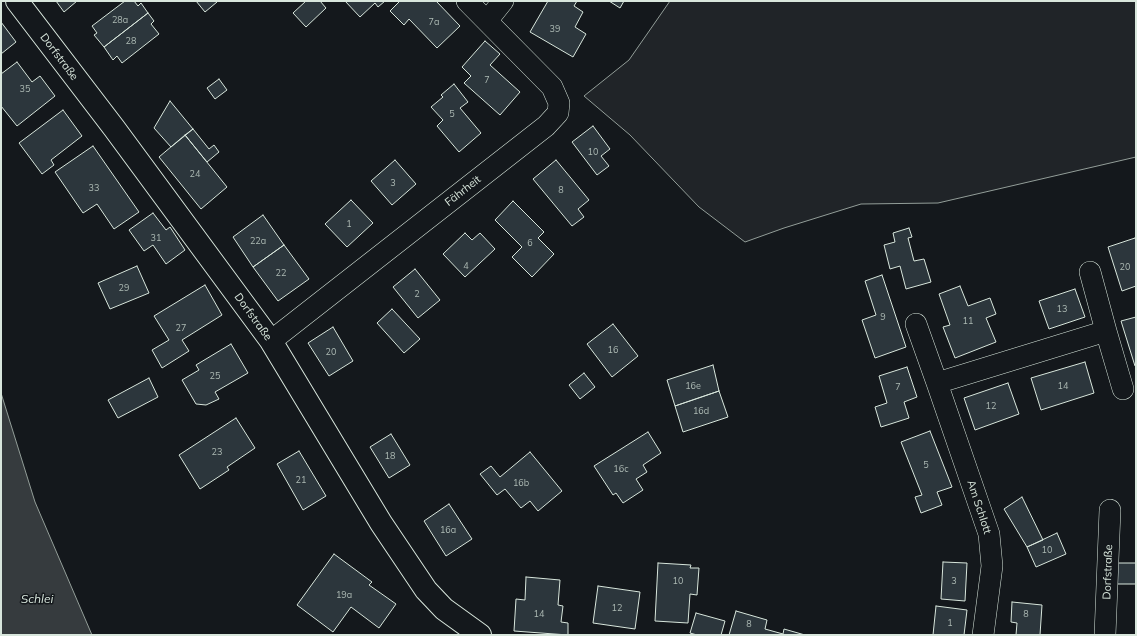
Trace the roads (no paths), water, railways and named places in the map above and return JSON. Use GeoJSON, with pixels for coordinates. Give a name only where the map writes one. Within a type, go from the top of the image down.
{"type":"FeatureCollection","features":[{"type":"Feature","properties":{"kind":"street","name":"Dorfstraße"},"geometry":{"type":"LineString","coordinates":[[17,1],[114,128],[271,342],[381,523],[426,590],[444,609],[480,635]]}},
{"type":"Feature","properties":{"kind":"street","name":"Fährheit"},"geometry":{"type":"LineString","coordinates":[[271,342],[546,126],[558,113],[559,103],[552,87],[466,1]]}},
{"type":"Feature","properties":{"kind":"street"},"geometry":{"type":"LineString","coordinates":[[487,21],[503,1]]}},
{"type":"Feature","properties":{"kind":"street"},"geometry":{"type":"LineString","coordinates":[[1090,272],[1123,389]]}},
{"type":"Feature","properties":{"kind":"street","name":"Am Schlott"},"geometry":{"type":"LineString","coordinates":[[916,324],[989,534],[992,566],[984,635]]}},
{"type":"Feature","properties":{"kind":"street"},"geometry":{"type":"LineString","coordinates":[[937,383],[1106,331]]}},
{"type":"Feature","properties":{"kind":"street","name":"Dorfstraße"},"geometry":{"type":"LineString","coordinates":[[1105,635],[1110,510]]}},
{"type":"Feature","properties":{"kind":"water","name":"Schlei"},"geometry":{"type":"Polygon","coordinates":[[[1,393],[35,502],[92,635],[1,635],[1,393]]]}}]}
